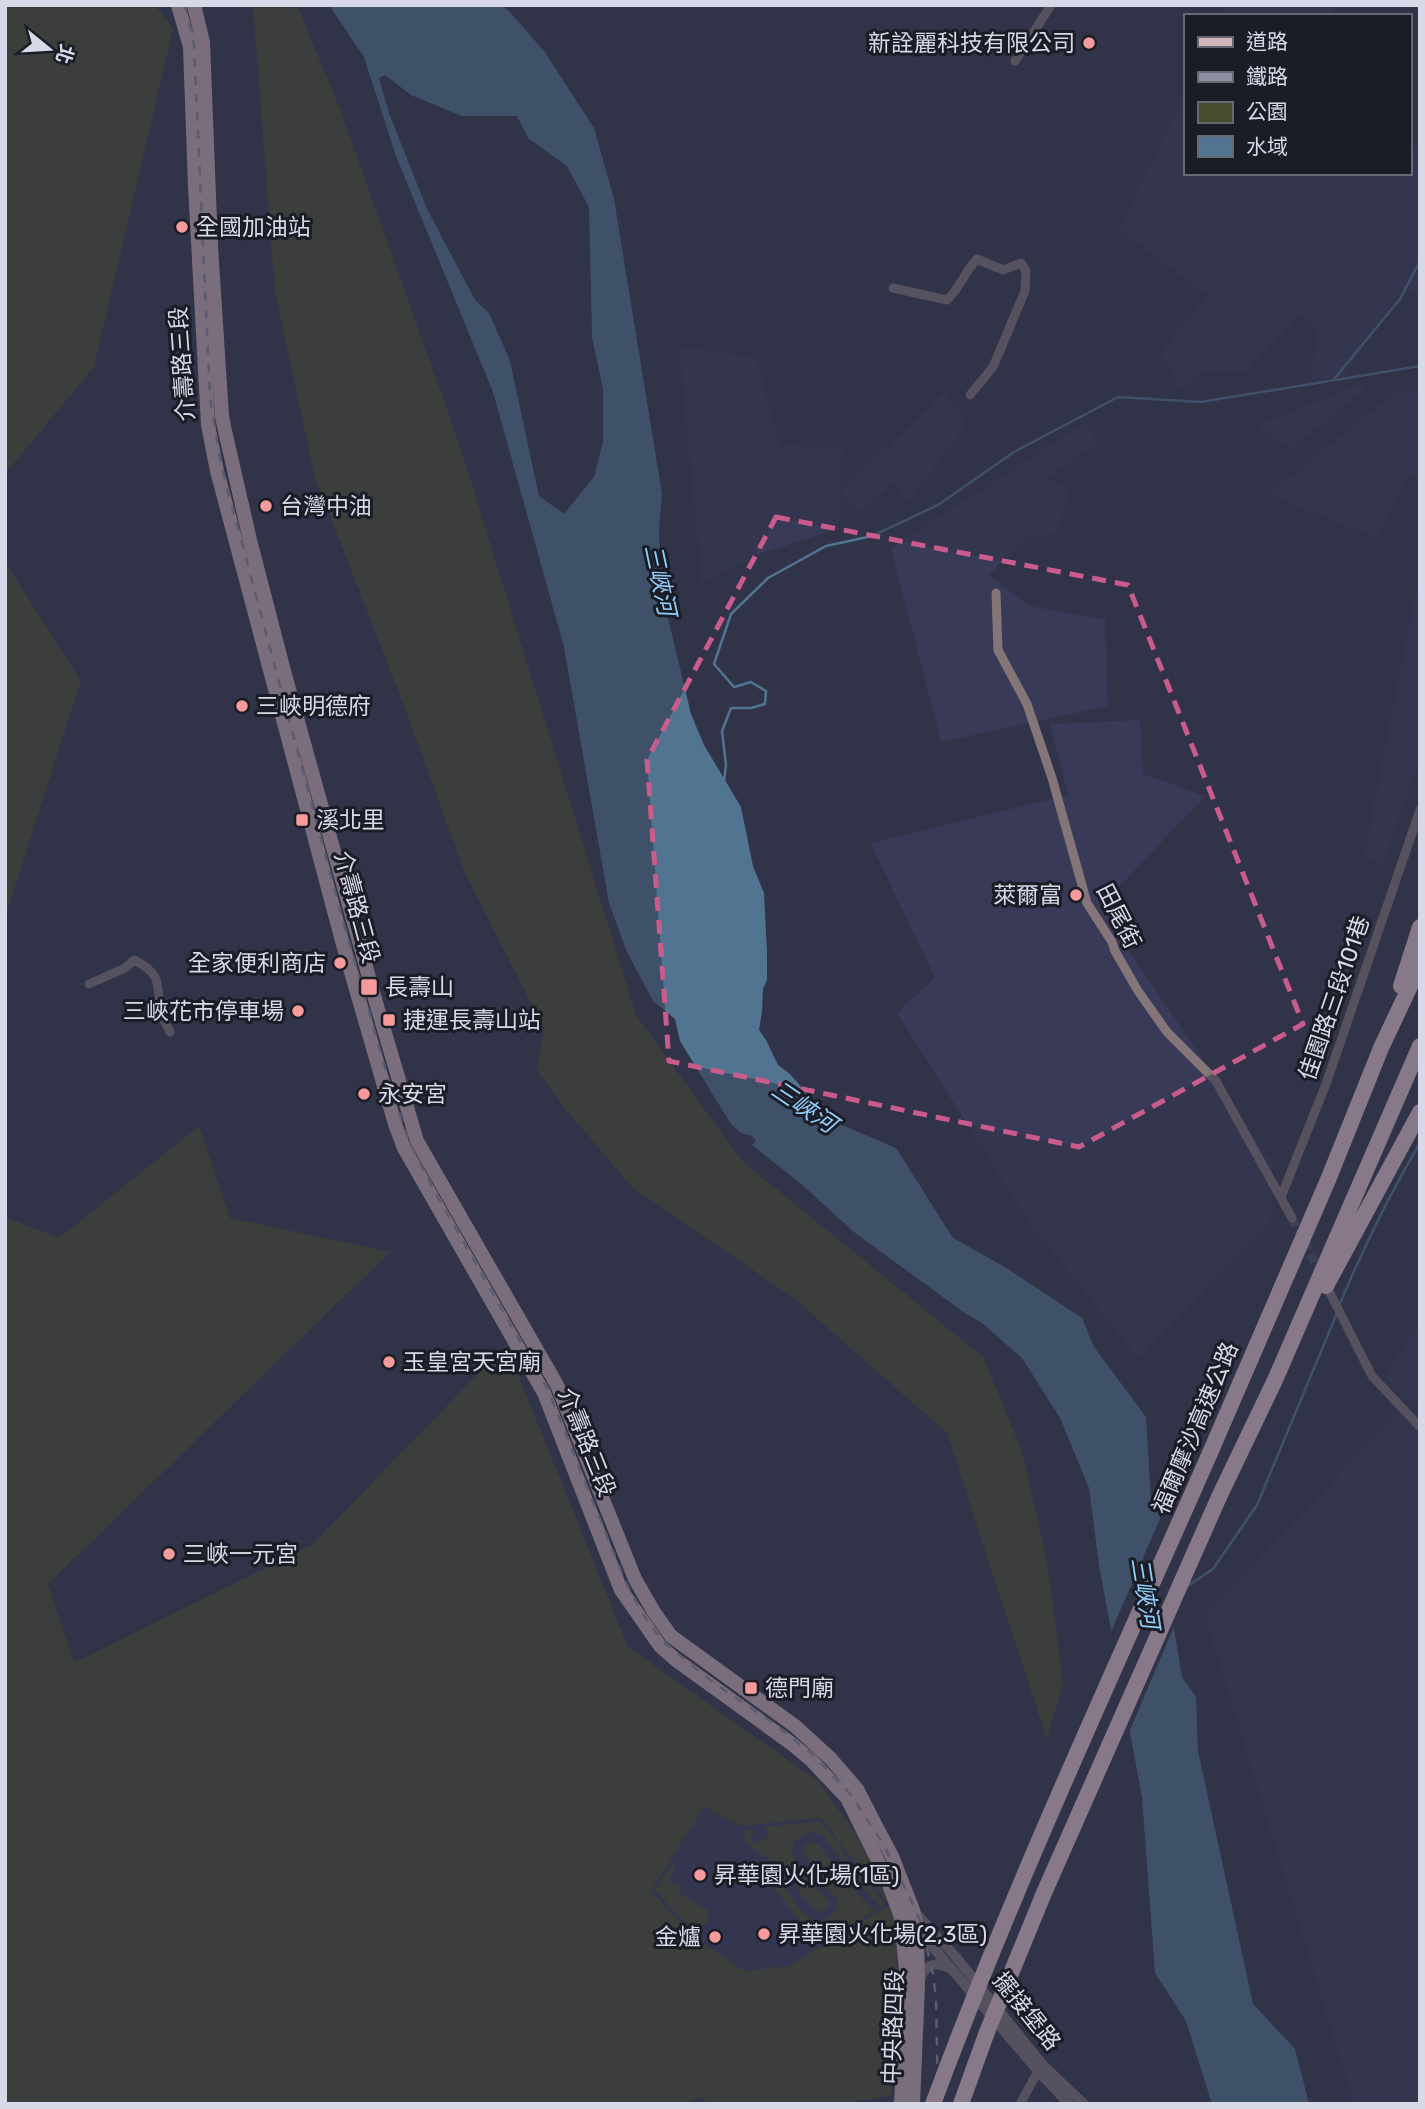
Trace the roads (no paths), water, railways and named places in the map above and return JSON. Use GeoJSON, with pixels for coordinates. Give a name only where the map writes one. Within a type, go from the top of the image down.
{"type":"FeatureCollection","features":[{"type":"Feature","properties":{"kind":"highway"},"geometry":{"type":"LineString","coordinates":[[1381,1048],[1420,927]]}},
{"type":"Feature","properties":{"kind":"highway","name":"福爾摩沙高速公路"},"geometry":{"type":"LineString","coordinates":[[933,2104],[1021,1883],[1328,1180],[1381,1048],[1420,965]]}},
{"type":"Feature","properties":{"kind":"highway"},"geometry":{"type":"LineString","coordinates":[[961,2104],[987,2032],[1044,1893],[1219,1497],[1275,1380],[1420,1046]]}},
{"type":"Feature","properties":{"kind":"highway"},"geometry":{"type":"LineString","coordinates":[[1275,1380],[1420,1112]]}},
{"type":"Feature","properties":{"kind":"main road","name":"介壽路三段"},"geometry":{"type":"LineString","coordinates":[[178,5],[190,47],[207,412],[217,471],[342,941],[404,1148],[544,1393],[621,1590],[660,1646],[792,1744],[847,1798],[907,1913]]}},
{"type":"Feature","properties":{"kind":"main road","name":"介壽路三段"},"geometry":{"type":"LineString","coordinates":[[194,5],[203,42],[211,247],[222,416],[284,671],[417,1141],[557,1385],[635,1579],[654,1612],[671,1636],[795,1726],[831,1759],[857,1789],[892,1856],[907,1913]]}},
{"type":"Feature","properties":{"kind":"main road","name":"中央路四段"},"geometry":{"type":"LineString","coordinates":[[907,1913],[917,1927],[918,1985],[913,2104]]}},
{"type":"Feature","properties":{"kind":"main road","name":"中央路四段"},"geometry":{"type":"LineString","coordinates":[[901,2104],[907,1981],[907,1913]]}},
{"type":"Feature","properties":{"kind":"street"},"geometry":{"type":"LineString","coordinates":[[1015,61],[1051,5]]}},
{"type":"Feature","properties":{"kind":"street"},"geometry":{"type":"LineString","coordinates":[[893,288],[947,300],[977,259],[1003,270],[1021,263],[1026,271],[1025,290],[993,367],[970,395]]}},
{"type":"Feature","properties":{"kind":"street","name":"田尾街"},"geometry":{"type":"LineString","coordinates":[[996,593],[998,650],[1027,704],[1052,778],[1087,903],[1138,991],[1167,1032],[1216,1081],[1292,1218]]}},
{"type":"Feature","properties":{"kind":"street","name":"佳園路三段101巷"},"geometry":{"type":"LineString","coordinates":[[1281,1197],[1326,1084],[1420,810]]}},
{"type":"Feature","properties":{"kind":"street"},"geometry":{"type":"LineString","coordinates":[[89,984],[125,968],[134,960],[144,965],[158,979],[162,1015],[170,1032]]}},
{"type":"Feature","properties":{"kind":"street"},"geometry":{"type":"LineString","coordinates":[[1330,1293],[1372,1376],[1420,1427]]}},
{"type":"Feature","properties":{"kind":"street","name":"擺接堡路"},"geometry":{"type":"LineString","coordinates":[[907,1913],[955,1956],[1040,2067]]}},
{"type":"Feature","properties":{"kind":"street","name":"擺接堡路"},"geometry":{"type":"LineString","coordinates":[[917,1927],[1040,2067],[1058,2086],[1084,2104]]}},
{"type":"Feature","properties":{"kind":"street"},"geometry":{"type":"LineString","coordinates":[[918,1985],[923,1970],[930,1965],[940,1964],[953,1970]]}},
{"type":"Feature","properties":{"kind":"street"},"geometry":{"type":"LineString","coordinates":[[1020,2104],[1040,2067]]}},
{"type":"Feature","properties":{"kind":"street","name":"擺接堡路"},"geometry":{"type":"LineString","coordinates":[[1058,2086],[1069,2104]]}},
{"type":"Feature","properties":{"kind":"water","name":"三峽河"},"geometry":{"type":"Polygon","coordinates":[[[329,5],[500,5],[508,10],[544,51],[594,128],[614,199],[662,494],[659,530],[662,593],[691,714],[704,745],[741,807],[753,866],[764,893],[767,980],[763,989],[759,1030],[778,1065],[790,1074],[830,1120],[896,1148],[953,1238],[1003,1266],[1082,1318],[1094,1347],[1146,1417],[1151,1501],[1162,1521],[1154,1534],[1170,1604],[1182,1677],[1196,1697],[1198,1751],[1253,2004],[1295,2049],[1309,2104],[1212,2104],[1186,2021],[1155,1973],[1142,1797],[1099,1565],[1089,1488],[1060,1418],[1022,1358],[982,1323],[854,1232],[800,1183],[752,1145],[756,1141],[752,1136],[741,1133],[731,1124],[680,1041],[675,1019],[653,1001],[627,952],[609,903],[564,647],[493,392],[396,156],[364,57],[329,5]],[[385,75],[379,78],[389,113],[427,209],[475,300],[489,313],[510,361],[539,496],[564,514],[594,477],[603,442],[603,389],[592,337],[589,207],[567,166],[528,138],[517,116],[462,116],[411,95],[385,75]]]}},
{"type":"Feature","properties":{"kind":"waterway"},"geometry":{"type":"LineString","coordinates":[[1334,379],[1400,299],[1420,261]]}},
{"type":"Feature","properties":{"kind":"waterway"},"geometry":{"type":"LineString","coordinates":[[724,781],[726,765],[722,731],[731,708],[751,708],[765,704],[766,691],[751,682],[734,687],[714,664],[731,614],[768,578],[826,546],[872,536],[938,505],[1014,452],[1118,397],[1201,402],[1420,366]]}},
{"type":"Feature","properties":{"kind":"waterway"},"geometry":{"type":"LineString","coordinates":[[1339,1306],[1376,1223],[1420,1143]]}},
{"type":"Feature","properties":{"kind":"waterway"},"geometry":{"type":"LineString","coordinates":[[1186,1587],[1213,1569],[1257,1505],[1337,1313]]}},
{"type":"Feature","properties":{"kind":"tunnel"},"geometry":{"type":"LineString","coordinates":[[1292,1218],[1322,1276]]}},
{"type":"Feature","properties":{"kind":"railway"},"geometry":{"type":"LineString","coordinates":[[185,5],[194,44],[210,398],[221,465],[342,917],[403,1125],[432,1187],[548,1390],[625,1581],[642,1613],[663,1642],[714,1683],[811,1753],[850,1794],[882,1842],[921,1923],[933,1974],[938,2104]]}},
{"type":"Feature","properties":{"kind":"place","name":"新詮麗科技有限公司"},"geometry":{"type":"Point","coordinates":[1089,43]}},
{"type":"Feature","properties":{"kind":"place","name":"全國加油站"},"geometry":{"type":"Point","coordinates":[182,227]}},
{"type":"Feature","properties":{"kind":"place","name":"台灣中油"},"geometry":{"type":"Point","coordinates":[266,506]}},
{"type":"Feature","properties":{"kind":"place","name":"三峽明德府"},"geometry":{"type":"Point","coordinates":[242,706]}},
{"type":"Feature","properties":{"kind":"place","name":"溪北里"},"geometry":{"type":"Point","coordinates":[302,820]}},
{"type":"Feature","properties":{"kind":"place","name":"萊爾富"},"geometry":{"type":"Point","coordinates":[1076,895]}},
{"type":"Feature","properties":{"kind":"place","name":"全家便利商店"},"geometry":{"type":"Point","coordinates":[340,963]}},
{"type":"Feature","properties":{"kind":"place","name":"長壽山"},"geometry":{"type":"Point","coordinates":[369,987]}},
{"type":"Feature","properties":{"kind":"place","name":"三峽花市停車場"},"geometry":{"type":"Point","coordinates":[298,1011]}},
{"type":"Feature","properties":{"kind":"place","name":"捷運長壽山站"},"geometry":{"type":"Point","coordinates":[389,1020]}},
{"type":"Feature","properties":{"kind":"place","name":"永安宮"},"geometry":{"type":"Point","coordinates":[364,1094]}},
{"type":"Feature","properties":{"kind":"place","name":"玉皇宮天宮廟"},"geometry":{"type":"Point","coordinates":[389,1362]}},
{"type":"Feature","properties":{"kind":"place","name":"三峽一元宮"},"geometry":{"type":"Point","coordinates":[169,1554]}},
{"type":"Feature","properties":{"kind":"place","name":"德門廟"},"geometry":{"type":"Point","coordinates":[751,1688]}},
{"type":"Feature","properties":{"kind":"place","name":"昇華園火化場(1區)"},"geometry":{"type":"Point","coordinates":[700,1875]}},
{"type":"Feature","properties":{"kind":"place","name":"昇華園火化場(2,3區)"},"geometry":{"type":"Point","coordinates":[764,1934]}},
{"type":"Feature","properties":{"kind":"place","name":"金爐"},"geometry":{"type":"Point","coordinates":[715,1937]}}]}
